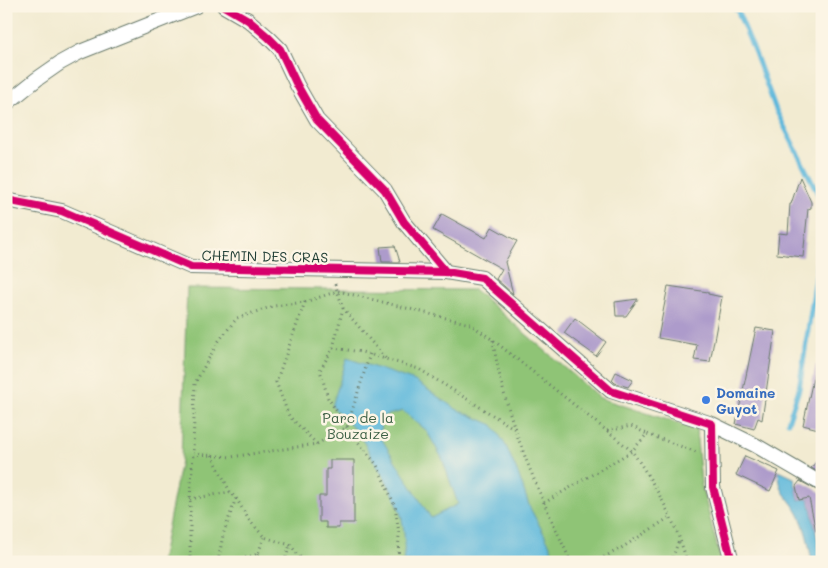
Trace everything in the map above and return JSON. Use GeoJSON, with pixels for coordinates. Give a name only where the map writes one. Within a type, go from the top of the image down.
{"type":"FeatureCollection","features":[{"type":"Feature","properties":{"kind":"street"},"geometry":{"type":"LineString","coordinates":[[6,104],[37,78],[67,59],[195,6]]}},
{"type":"Feature","properties":{"kind":"street"},"geometry":{"type":"LineString","coordinates":[[224,7],[248,20],[280,49],[297,85],[317,120],[385,190],[404,222],[446,272]]}},
{"type":"Feature","properties":{"kind":"street","name":"CHEMIN DES CRAS"},"geometry":{"type":"LineString","coordinates":[[6,200],[62,210],[191,266],[446,272],[482,278],[611,391],[712,424],[755,445],[822,484]]}},
{"type":"Feature","properties":{"kind":"street"},"geometry":{"type":"LineString","coordinates":[[712,424],[713,487],[732,562]]}},
{"type":"Feature","properties":{"kind":"path"},"geometry":{"type":"LineString","coordinates":[[329,270],[343,308],[386,359]]}},
{"type":"Feature","properties":{"kind":"path"},"geometry":{"type":"LineString","coordinates":[[190,562],[190,499],[195,383],[218,342],[236,318],[274,306],[305,302],[338,291],[470,324],[494,340],[632,451],[655,487],[670,517],[687,562]]}},
{"type":"Feature","properties":{"kind":"path"},"geometry":{"type":"LineString","coordinates":[[305,302],[276,382],[289,416],[317,444]]}},
{"type":"Feature","properties":{"kind":"path"},"geometry":{"type":"LineString","coordinates":[[343,308],[333,348],[320,370],[328,398],[347,427],[377,465],[395,506],[399,533],[398,562]]}},
{"type":"Feature","properties":{"kind":"path"},"geometry":{"type":"LineString","coordinates":[[494,340],[498,372],[516,429],[544,503],[571,562]]}},
{"type":"Feature","properties":{"kind":"path"},"geometry":{"type":"LineString","coordinates":[[333,348],[362,352],[419,369],[516,429]]}},
{"type":"Feature","properties":{"kind":"path"},"geometry":{"type":"LineString","coordinates":[[193,454],[231,456],[317,444],[347,427],[370,354]]}},
{"type":"Feature","properties":{"kind":"path"},"geometry":{"type":"LineString","coordinates":[[607,431],[631,426],[647,434],[699,453],[713,452]]}},
{"type":"Feature","properties":{"kind":"path"},"geometry":{"type":"LineString","coordinates":[[544,503],[632,451],[647,434]]}},
{"type":"Feature","properties":{"kind":"path"},"geometry":{"type":"LineString","coordinates":[[212,455],[230,492],[236,498],[249,520],[264,537],[290,545],[304,562]]}},
{"type":"Feature","properties":{"kind":"path"},"geometry":{"type":"LineString","coordinates":[[190,499],[230,492]]}},
{"type":"Feature","properties":{"kind":"path"},"geometry":{"type":"LineString","coordinates":[[218,562],[223,535],[236,498]]}},
{"type":"Feature","properties":{"kind":"path"},"geometry":{"type":"LineString","coordinates":[[595,562],[623,548],[670,517]]}},
{"type":"Feature","properties":{"kind":"path"},"geometry":{"type":"LineString","coordinates":[[261,562],[258,554],[264,537]]}},
{"type":"Feature","properties":{"kind":"path"},"geometry":{"type":"LineString","coordinates":[[671,562],[679,539]]}},
{"type":"Feature","properties":{"kind":"path"},"geometry":{"type":"LineString","coordinates":[[289,562],[286,557],[290,545]]}},
{"type":"Feature","properties":{"kind":"path"},"geometry":{"type":"LineString","coordinates":[[231,562],[258,554]]}},
{"type":"Feature","properties":{"kind":"green space","name":"Parc de la Bouzaize"},"geometry":{"type":"Polygon","coordinates":[[[187,288],[475,290],[600,398],[696,429],[701,483],[721,562],[161,562],[181,460],[187,288]]]}},
{"type":"Feature","properties":{"kind":"water"},"geometry":{"type":"Polygon","coordinates":[[[347,358],[415,381],[456,409],[493,425],[506,446],[530,508],[550,545],[555,562],[403,562],[404,533],[402,521],[399,508],[389,485],[360,436],[332,406],[347,358]],[[403,411],[380,417],[381,438],[431,518],[458,504],[442,458],[426,430],[403,411]]]}},
{"type":"Feature","properties":{"kind":"water"},"geometry":{"type":"Polygon","coordinates":[[[779,471],[794,478],[799,500],[809,498],[822,562],[812,562],[803,524],[798,513],[782,490],[779,471]]]}},
{"type":"Feature","properties":{"kind":"building"},"geometry":{"type":"Polygon","coordinates":[[[800,177],[811,202],[811,208],[808,209],[803,257],[777,254],[779,233],[788,234],[790,204],[800,177]]]}},
{"type":"Feature","properties":{"kind":"building"},"geometry":{"type":"Polygon","coordinates":[[[442,214],[486,238],[492,227],[517,241],[505,262],[513,294],[496,279],[502,269],[433,230],[442,214]]]}},
{"type":"Feature","properties":{"kind":"building"},"geometry":{"type":"Polygon","coordinates":[[[395,246],[400,262],[382,262],[380,247],[395,246]]]}},
{"type":"Feature","properties":{"kind":"building"},"geometry":{"type":"Polygon","coordinates":[[[668,286],[708,292],[708,294],[722,297],[710,362],[694,360],[697,345],[658,338],[668,286]]]}},
{"type":"Feature","properties":{"kind":"building"},"geometry":{"type":"Polygon","coordinates":[[[638,299],[626,316],[616,316],[615,302],[638,299]]]}},
{"type":"Feature","properties":{"kind":"building"},"geometry":{"type":"Polygon","coordinates":[[[575,318],[606,342],[596,356],[564,333],[575,318]]]}},
{"type":"Feature","properties":{"kind":"building"},"geometry":{"type":"Polygon","coordinates":[[[756,328],[775,331],[762,420],[758,418],[754,429],[736,424],[756,328]]]}},
{"type":"Feature","properties":{"kind":"building"},"geometry":{"type":"Polygon","coordinates":[[[816,365],[822,366],[822,430],[803,425],[816,365]]]}},
{"type":"Feature","properties":{"kind":"building"},"geometry":{"type":"Polygon","coordinates":[[[616,372],[633,380],[628,387],[615,383],[612,380],[616,372]]]}},
{"type":"Feature","properties":{"kind":"building"},"geometry":{"type":"Polygon","coordinates":[[[822,455],[822,474],[811,468],[822,455]]]}},
{"type":"Feature","properties":{"kind":"building"},"geometry":{"type":"Polygon","coordinates":[[[745,456],[779,471],[770,491],[736,475],[745,456]]]}},
{"type":"Feature","properties":{"kind":"building"},"geometry":{"type":"Polygon","coordinates":[[[330,460],[354,460],[354,523],[339,523],[339,528],[326,528],[326,522],[319,522],[319,496],[326,496],[326,469],[330,469],[330,460]]]}},
{"type":"Feature","properties":{"kind":"building"},"geometry":{"type":"Polygon","coordinates":[[[800,481],[822,493],[822,530],[816,531],[809,498],[799,500],[796,486],[800,481]]]}},
{"type":"Feature","properties":{"kind":"waterway"},"geometry":{"type":"LineString","coordinates":[[733,6],[738,12],[755,53],[776,110],[822,202]]}},
{"type":"Feature","properties":{"kind":"waterway"},"geometry":{"type":"LineString","coordinates":[[788,422],[799,389],[822,239]]}},
{"type":"Feature","properties":{"kind":"cycle path"},"geometry":{"type":"LineString","coordinates":[[224,6],[248,20],[280,49],[297,85],[317,120],[385,190],[404,222],[446,272]]}},
{"type":"Feature","properties":{"kind":"cycle path"},"geometry":{"type":"LineString","coordinates":[[6,200],[62,211],[191,267],[446,272],[482,278],[611,391],[712,424],[713,487],[732,562]]}},
{"type":"Feature","properties":{"kind":"place","name":"Domaine Guyot"},"geometry":{"type":"Point","coordinates":[706,400]}}]}
